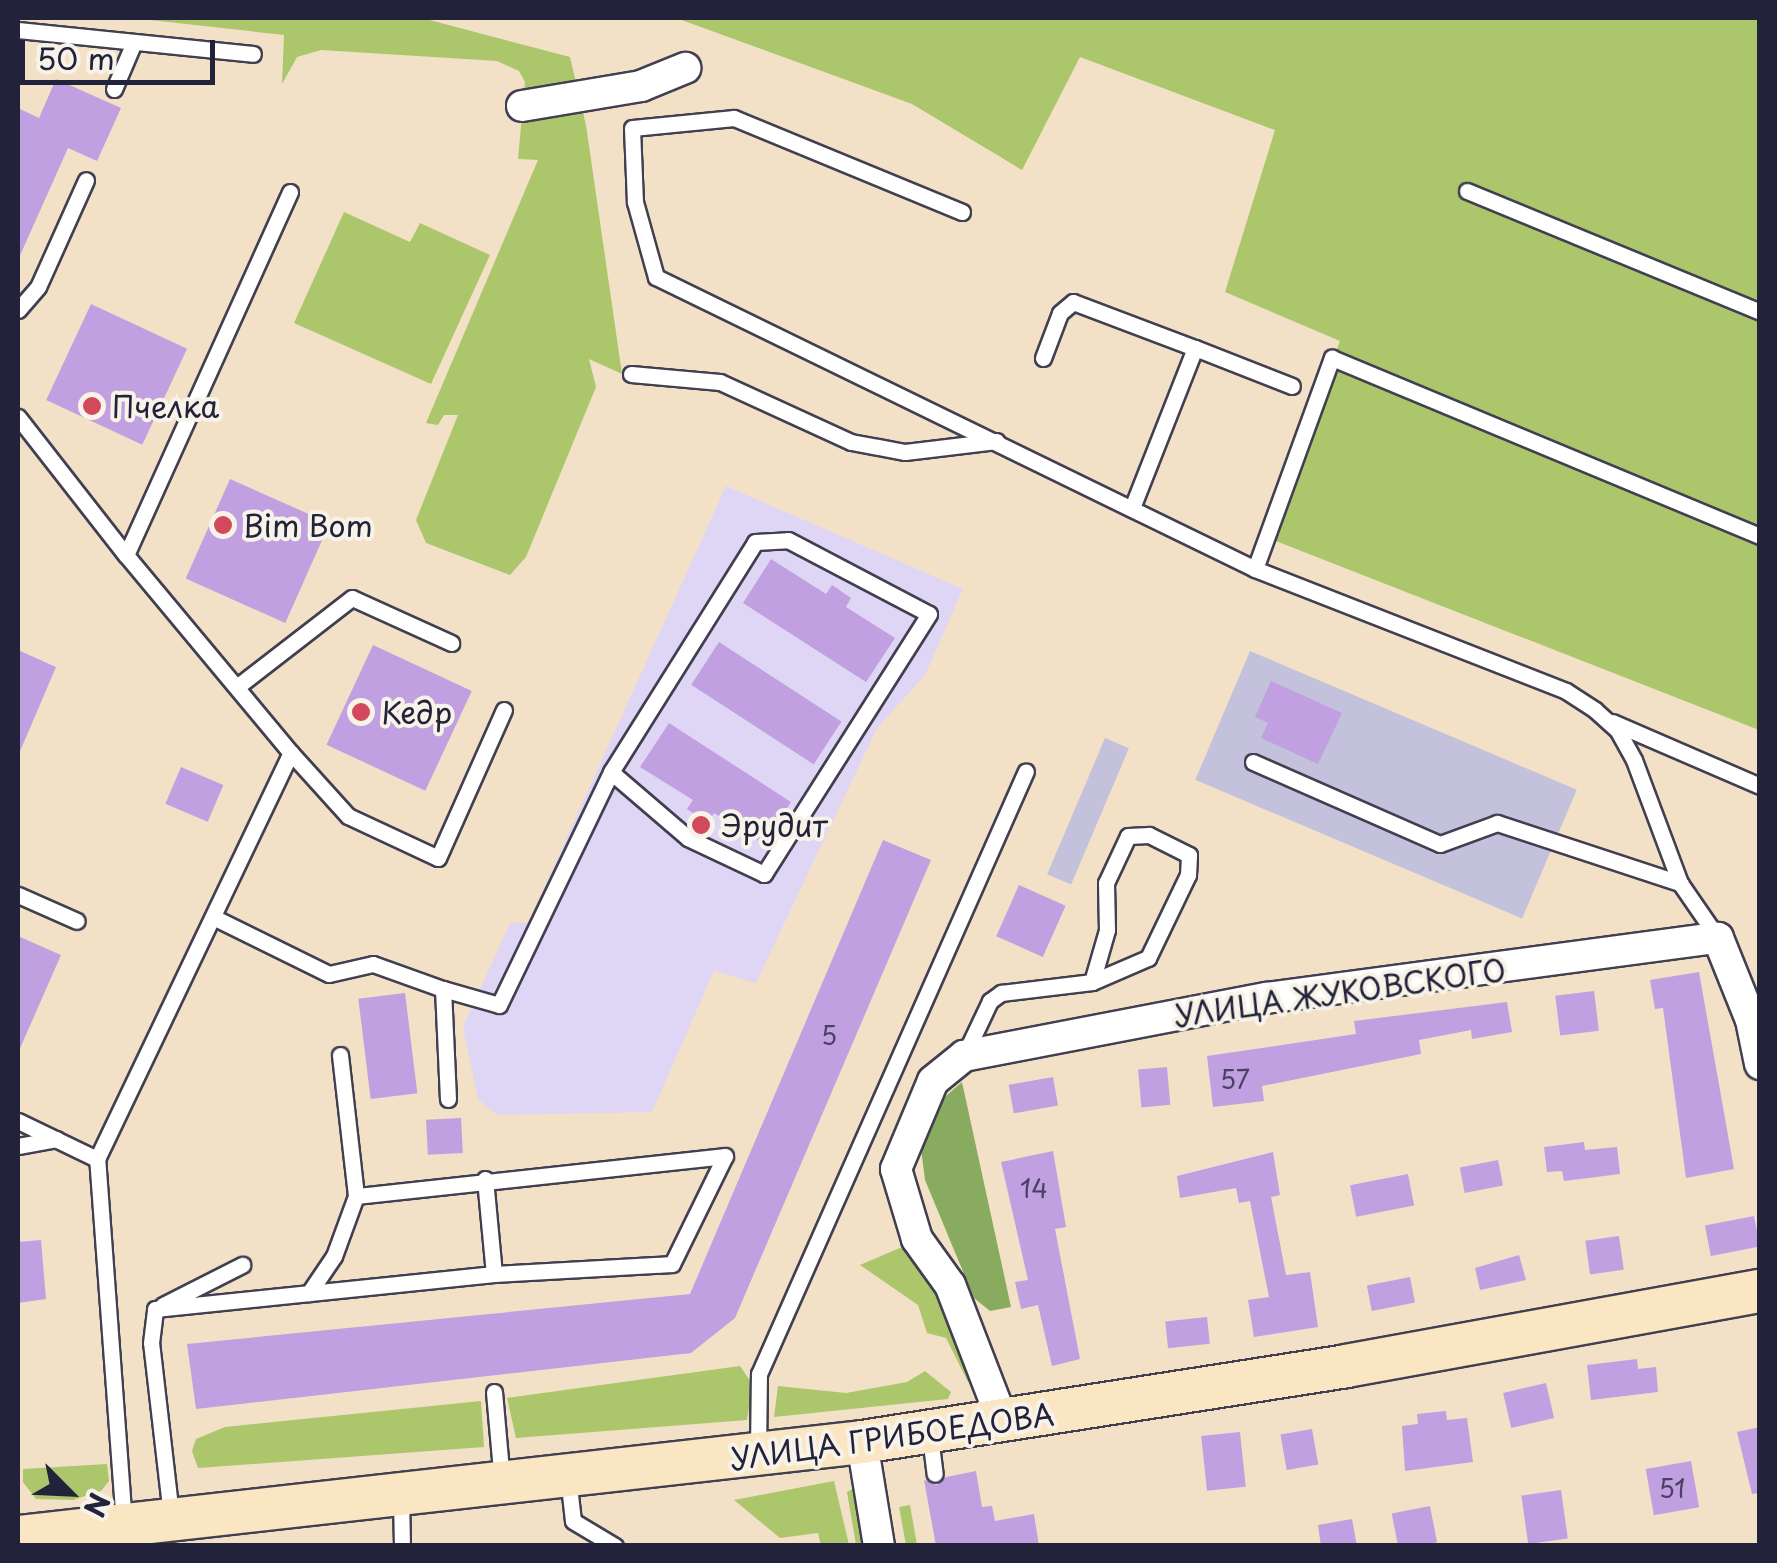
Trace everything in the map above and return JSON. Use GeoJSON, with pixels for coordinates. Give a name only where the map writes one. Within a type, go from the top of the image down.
{"type":"FeatureCollection","features":[{"type":"Feature","properties":{"kind":"street"},"geometry":{"type":"LineString","coordinates":[[522,106],[641,86],[685,68]]}},
{"type":"Feature","properties":{"kind":"street"},"geometry":{"type":"LineString","coordinates":[[1718,938],[1755,1020],[1760,1064]]}},
{"type":"Feature","properties":{"kind":"street","name":"УЛИЦА ЖУКОВСКОГО"},"geometry":{"type":"LineString","coordinates":[[964,1056],[1266,998],[1718,938]]}},
{"type":"Feature","properties":{"kind":"street"},"geometry":{"type":"LineString","coordinates":[[964,1056],[933,1081],[896,1168],[916,1239],[950,1286],[1003,1422]]}},
{"type":"Feature","properties":{"kind":"street","name":"УЛИЦА ГРИБОЕДОВА"},"geometry":{"type":"LineString","coordinates":[[18,1537],[99,1534],[862,1442],[1003,1422],[1760,1290]]}},
{"type":"Feature","properties":{"kind":"street"},"geometry":{"type":"LineString","coordinates":[[862,1442],[879,1546]]}},
{"type":"Feature","properties":{"kind":"lane"},"geometry":{"type":"LineString","coordinates":[[18,30],[253,54]]}},
{"type":"Feature","properties":{"kind":"lane"},"geometry":{"type":"LineString","coordinates":[[114,89],[134,42]]}},
{"type":"Feature","properties":{"kind":"lane"},"geometry":{"type":"LineString","coordinates":[[962,212],[734,118],[632,128],[634,202],[656,277],[1255,568],[1566,691],[1606,720],[1760,786]]}},
{"type":"Feature","properties":{"kind":"lane"},"geometry":{"type":"LineString","coordinates":[[18,310],[38,287],[86,180]]}},
{"type":"Feature","properties":{"kind":"lane"},"geometry":{"type":"LineString","coordinates":[[126,554],[290,192]]}},
{"type":"Feature","properties":{"kind":"lane"},"geometry":{"type":"LineString","coordinates":[[1467,192],[1760,312]]}},
{"type":"Feature","properties":{"kind":"lane"},"geometry":{"type":"LineString","coordinates":[[1043,358],[1060,313],[1073,302],[1292,386]]}},
{"type":"Feature","properties":{"kind":"lane"},"geometry":{"type":"LineString","coordinates":[[1132,508],[1195,348]]}},
{"type":"Feature","properties":{"kind":"lane"},"geometry":{"type":"LineString","coordinates":[[1255,568],[1332,358],[1760,536]]}},
{"type":"Feature","properties":{"kind":"lane"},"geometry":{"type":"LineString","coordinates":[[631,374],[720,382],[851,442],[905,452],[996,441]]}},
{"type":"Feature","properties":{"kind":"lane"},"geometry":{"type":"LineString","coordinates":[[21,421],[126,554],[348,816],[438,858],[504,710]]}},
{"type":"Feature","properties":{"kind":"lane"},"geometry":{"type":"LineString","coordinates":[[18,445],[21,421]]}},
{"type":"Feature","properties":{"kind":"lane"},"geometry":{"type":"LineString","coordinates":[[213,917],[329,974],[374,964],[498,1005],[611,772],[755,542],[788,540],[929,614],[764,874],[688,838],[611,772]]}},
{"type":"Feature","properties":{"kind":"lane"},"geometry":{"type":"LineString","coordinates":[[238,686],[352,598],[451,643]]}},
{"type":"Feature","properties":{"kind":"lane"},"geometry":{"type":"LineString","coordinates":[[1606,720],[1650,791],[1680,883],[1718,938]]}},
{"type":"Feature","properties":{"kind":"lane"},"geometry":{"type":"LineString","coordinates":[[99,1534],[124,1454],[97,1159],[291,753]]}},
{"type":"Feature","properties":{"kind":"lane"},"geometry":{"type":"LineString","coordinates":[[1254,762],[1440,844],[1497,823],[1680,883]]}},
{"type":"Feature","properties":{"kind":"lane"},"geometry":{"type":"LineString","coordinates":[[758,1456],[758,1374],[1026,771]]}},
{"type":"Feature","properties":{"kind":"lane"},"geometry":{"type":"LineString","coordinates":[[964,1056],[990,1001],[1001,994],[1092,982],[1148,958],[1188,875],[1189,855],[1149,836],[1128,836],[1106,883],[1107,930],[1092,982]]}},
{"type":"Feature","properties":{"kind":"lane"},"geometry":{"type":"LineString","coordinates":[[18,895],[77,921]]}},
{"type":"Feature","properties":{"kind":"lane"},"geometry":{"type":"LineString","coordinates":[[443,989],[448,1099]]}},
{"type":"Feature","properties":{"kind":"lane"},"geometry":{"type":"LineString","coordinates":[[309,1293],[334,1256],[356,1196],[340,1055]]}},
{"type":"Feature","properties":{"kind":"lane"},"geometry":{"type":"LineString","coordinates":[[18,1121],[97,1159]]}},
{"type":"Feature","properties":{"kind":"lane"},"geometry":{"type":"LineString","coordinates":[[18,1146],[56,1139]]}},
{"type":"Feature","properties":{"kind":"lane"},"geometry":{"type":"LineString","coordinates":[[155,1309],[494,1274],[672,1264],[724,1156],[356,1196]]}},
{"type":"Feature","properties":{"kind":"lane"},"geometry":{"type":"LineString","coordinates":[[485,1180],[494,1274]]}},
{"type":"Feature","properties":{"kind":"lane"},"geometry":{"type":"LineString","coordinates":[[155,1309],[242,1265]]}},
{"type":"Feature","properties":{"kind":"lane"},"geometry":{"type":"LineString","coordinates":[[155,1309],[153,1362],[172,1523]]}},
{"type":"Feature","properties":{"kind":"lane"},"geometry":{"type":"LineString","coordinates":[[494,1392],[502,1484]]}},
{"type":"Feature","properties":{"kind":"lane"},"geometry":{"type":"LineString","coordinates":[[929,1432],[935,1474]]}},
{"type":"Feature","properties":{"kind":"lane"},"geometry":{"type":"LineString","coordinates":[[568,1477],[573,1521],[614,1546]]}},
{"type":"Feature","properties":{"kind":"lane"},"geometry":{"type":"LineString","coordinates":[[401,1498],[402,1546]]}},
{"type":"Feature","properties":{"kind":"shaded area","name":"Эрудит"},"geometry":{"type":"Polygon","coordinates":[[[726,486],[963,589],[925,675],[877,728],[756,983],[714,971],[652,1112],[497,1115],[478,1099],[463,1027],[510,923],[528,923],[726,486]]]}},
{"type":"Feature","properties":{"kind":"shaded area"},"geometry":{"type":"Polygon","coordinates":[[[1250,651],[1577,790],[1522,919],[1195,780],[1250,651]]]}},
{"type":"Feature","properties":{"kind":"shaded area"},"geometry":{"type":"Polygon","coordinates":[[[1105,738],[1129,748],[1071,884],[1047,874],[1105,738]]]}},
{"type":"Feature","properties":{"kind":"green space"},"geometry":{"type":"Polygon","coordinates":[[[132,18],[422,18],[570,57],[586,125],[622,374],[589,359],[596,387],[526,557],[510,575],[426,543],[416,520],[458,415],[444,415],[438,425],[426,423],[538,160],[518,159],[525,82],[519,71],[497,61],[321,50],[297,57],[282,84],[284,35],[132,18]]]}},
{"type":"Feature","properties":{"kind":"green space"},"geometry":{"type":"Polygon","coordinates":[[[676,18],[1759,18],[1759,730],[1268,538],[1340,341],[1225,292],[1275,130],[1080,57],[1022,170],[912,104],[676,18]]]}},
{"type":"Feature","properties":{"kind":"green space"},"geometry":{"type":"Polygon","coordinates":[[[344,212],[410,242],[420,223],[490,255],[431,384],[294,323],[344,212]]]}},
{"type":"Feature","properties":{"kind":"green space"},"geometry":{"type":"Polygon","coordinates":[[[962,1082],[1011,1307],[990,1311],[974,1298],[925,1180],[920,1141],[931,1109],[962,1082]]]}},
{"type":"Feature","properties":{"kind":"green space"},"geometry":{"type":"Polygon","coordinates":[[[909,1244],[930,1263],[980,1380],[968,1382],[946,1338],[927,1333],[918,1305],[860,1265],[909,1244]]]}},
{"type":"Feature","properties":{"kind":"green space"},"geometry":{"type":"Polygon","coordinates":[[[740,1366],[753,1385],[747,1420],[516,1438],[507,1398],[740,1366]]]}},
{"type":"Feature","properties":{"kind":"green space"},"geometry":{"type":"Polygon","coordinates":[[[925,1371],[951,1392],[948,1399],[774,1417],[778,1386],[846,1393],[907,1382],[925,1371]]]}},
{"type":"Feature","properties":{"kind":"green space"},"geometry":{"type":"Polygon","coordinates":[[[481,1401],[484,1447],[198,1468],[192,1451],[196,1439],[225,1427],[481,1401]]]}},
{"type":"Feature","properties":{"kind":"green space"},"geometry":{"type":"Polygon","coordinates":[[[107,1464],[109,1481],[101,1491],[73,1500],[36,1499],[23,1482],[23,1469],[107,1464]]]}},
{"type":"Feature","properties":{"kind":"green space"},"geometry":{"type":"Polygon","coordinates":[[[834,1481],[849,1545],[821,1545],[818,1533],[780,1538],[734,1500],[834,1481]]]}},
{"type":"Feature","properties":{"kind":"green space"},"geometry":{"type":"Polygon","coordinates":[[[856,1487],[865,1545],[856,1545],[847,1492],[856,1487]]]}},
{"type":"Feature","properties":{"kind":"green space"},"geometry":{"type":"Polygon","coordinates":[[[910,1505],[917,1545],[906,1546],[899,1507],[910,1505]]]}},
{"type":"Feature","properties":{"kind":"building"},"geometry":{"type":"Polygon","coordinates":[[[56,79],[121,108],[97,161],[68,148],[18,260],[18,108],[39,118],[56,79]]]}},
{"type":"Feature","properties":{"kind":"building"},"geometry":{"type":"Polygon","coordinates":[[[91,304],[187,349],[142,445],[46,400],[91,304]]]}},
{"type":"Feature","properties":{"kind":"building"},"geometry":{"type":"Polygon","coordinates":[[[230,479],[330,523],[285,623],[186,579],[230,479]]]}},
{"type":"Feature","properties":{"kind":"building"},"geometry":{"type":"Polygon","coordinates":[[[771,559],[826,594],[832,585],[851,598],[846,607],[895,638],[866,682],[743,603],[771,559]]]}},
{"type":"Feature","properties":{"kind":"building"},"geometry":{"type":"Polygon","coordinates":[[[719,642],[841,722],[814,764],[691,685],[719,642]]]}},
{"type":"Feature","properties":{"kind":"building"},"geometry":{"type":"Polygon","coordinates":[[[373,645],[472,691],[425,791],[327,745],[373,645]]]}},
{"type":"Feature","properties":{"kind":"building"},"geometry":{"type":"Polygon","coordinates":[[[18,650],[56,667],[18,756],[18,650]]]}},
{"type":"Feature","properties":{"kind":"building"},"geometry":{"type":"Polygon","coordinates":[[[1271,681],[1342,713],[1318,764],[1261,738],[1268,723],[1255,717],[1271,681]]]}},
{"type":"Feature","properties":{"kind":"building"},"geometry":{"type":"Polygon","coordinates":[[[669,723],[791,802],[763,844],[714,813],[708,823],[687,809],[693,800],[640,767],[669,723]]]}},
{"type":"Feature","properties":{"kind":"building"},"geometry":{"type":"Polygon","coordinates":[[[181,767],[223,785],[208,822],[165,804],[181,767]]]}},
{"type":"Feature","properties":{"kind":"building"},"geometry":{"type":"Polygon","coordinates":[[[883,840],[931,860],[735,1318],[691,1353],[196,1409],[187,1344],[690,1294],[883,840]]]}},
{"type":"Feature","properties":{"kind":"building"},"geometry":{"type":"Polygon","coordinates":[[[1019,885],[1066,906],[1043,957],[996,936],[1019,885]]]}},
{"type":"Feature","properties":{"kind":"building"},"geometry":{"type":"Polygon","coordinates":[[[18,936],[61,955],[18,1053],[18,936]]]}},
{"type":"Feature","properties":{"kind":"building"},"geometry":{"type":"Polygon","coordinates":[[[1699,972],[1734,1169],[1686,1178],[1663,1008],[1655,1009],[1650,980],[1699,972]]]}},
{"type":"Feature","properties":{"kind":"building"},"geometry":{"type":"Polygon","coordinates":[[[1594,991],[1599,1031],[1560,1035],[1555,996],[1594,991]]]}},
{"type":"Feature","properties":{"kind":"building"},"geometry":{"type":"Polygon","coordinates":[[[405,993],[417,1093],[371,1099],[358,999],[405,993]]]}},
{"type":"Feature","properties":{"kind":"building"},"geometry":{"type":"Polygon","coordinates":[[[1507,1002],[1512,1032],[1472,1039],[1471,1030],[1419,1040],[1421,1054],[1262,1086],[1264,1101],[1213,1107],[1207,1056],[1356,1034],[1354,1021],[1507,1002]]]}},
{"type":"Feature","properties":{"kind":"building"},"geometry":{"type":"Polygon","coordinates":[[[1167,1067],[1170,1105],[1141,1107],[1138,1070],[1167,1067]]]}},
{"type":"Feature","properties":{"kind":"building"},"geometry":{"type":"Polygon","coordinates":[[[1053,1077],[1058,1106],[1014,1113],[1009,1085],[1053,1077]]]}},
{"type":"Feature","properties":{"kind":"building"},"geometry":{"type":"Polygon","coordinates":[[[461,1118],[463,1153],[428,1155],[426,1120],[461,1118]]]}},
{"type":"Feature","properties":{"kind":"building"},"geometry":{"type":"Polygon","coordinates":[[[1584,1142],[1585,1150],[1617,1147],[1620,1174],[1564,1181],[1562,1171],[1547,1172],[1544,1147],[1584,1142]]]}},
{"type":"Feature","properties":{"kind":"building"},"geometry":{"type":"Polygon","coordinates":[[[1053,1151],[1066,1227],[1055,1229],[1080,1359],[1052,1366],[1038,1305],[1021,1309],[1015,1282],[1028,1280],[1001,1162],[1053,1151]]]}},
{"type":"Feature","properties":{"kind":"building"},"geometry":{"type":"Polygon","coordinates":[[[1273,1152],[1280,1195],[1271,1197],[1286,1275],[1310,1272],[1318,1327],[1254,1337],[1248,1300],[1269,1297],[1250,1201],[1239,1203],[1236,1188],[1180,1198],[1177,1176],[1273,1152]]]}},
{"type":"Feature","properties":{"kind":"building"},"geometry":{"type":"Polygon","coordinates":[[[1498,1160],[1503,1186],[1465,1193],[1460,1167],[1498,1160]]]}},
{"type":"Feature","properties":{"kind":"building"},"geometry":{"type":"Polygon","coordinates":[[[1408,1174],[1414,1205],[1356,1217],[1350,1185],[1408,1174]]]}},
{"type":"Feature","properties":{"kind":"building"},"geometry":{"type":"Polygon","coordinates":[[[1754,1216],[1760,1246],[1711,1256],[1705,1226],[1754,1216]]]}},
{"type":"Feature","properties":{"kind":"building"},"geometry":{"type":"Polygon","coordinates":[[[1619,1236],[1624,1270],[1590,1274],[1585,1241],[1619,1236]]]}},
{"type":"Feature","properties":{"kind":"building"},"geometry":{"type":"Polygon","coordinates":[[[41,1240],[46,1299],[18,1303],[18,1242],[41,1240]]]}},
{"type":"Feature","properties":{"kind":"building"},"geometry":{"type":"Polygon","coordinates":[[[1519,1255],[1526,1280],[1480,1290],[1475,1268],[1519,1255]]]}},
{"type":"Feature","properties":{"kind":"building"},"geometry":{"type":"Polygon","coordinates":[[[1410,1277],[1415,1303],[1372,1311],[1367,1285],[1410,1277]]]}},
{"type":"Feature","properties":{"kind":"building"},"geometry":{"type":"Polygon","coordinates":[[[1207,1317],[1210,1344],[1168,1348],[1165,1321],[1207,1317]]]}},
{"type":"Feature","properties":{"kind":"building"},"geometry":{"type":"Polygon","coordinates":[[[1637,1359],[1638,1369],[1656,1367],[1658,1392],[1591,1400],[1587,1365],[1637,1359]]]}},
{"type":"Feature","properties":{"kind":"building"},"geometry":{"type":"Polygon","coordinates":[[[1546,1383],[1554,1418],[1511,1428],[1503,1393],[1546,1383]]]}},
{"type":"Feature","properties":{"kind":"building"},"geometry":{"type":"Polygon","coordinates":[[[1446,1411],[1447,1420],[1467,1418],[1473,1462],[1405,1471],[1402,1426],[1418,1424],[1417,1414],[1446,1411]]]}},
{"type":"Feature","properties":{"kind":"building"},"geometry":{"type":"Polygon","coordinates":[[[1760,1427],[1760,1493],[1752,1494],[1737,1432],[1760,1427]]]}},
{"type":"Feature","properties":{"kind":"building"},"geometry":{"type":"Polygon","coordinates":[[[1312,1429],[1318,1464],[1287,1470],[1280,1435],[1312,1429]]]}},
{"type":"Feature","properties":{"kind":"building"},"geometry":{"type":"Polygon","coordinates":[[[1240,1432],[1246,1487],[1207,1491],[1201,1436],[1240,1432]]]}},
{"type":"Feature","properties":{"kind":"building"},"geometry":{"type":"Polygon","coordinates":[[[1691,1461],[1699,1507],[1654,1515],[1646,1469],[1691,1461]]]}},
{"type":"Feature","properties":{"kind":"building"},"geometry":{"type":"Polygon","coordinates":[[[976,1471],[982,1507],[992,1506],[995,1521],[1034,1514],[1039,1546],[936,1546],[924,1480],[937,1485],[946,1477],[976,1471]]]}},
{"type":"Feature","properties":{"kind":"building"},"geometry":{"type":"Polygon","coordinates":[[[1561,1490],[1568,1539],[1528,1544],[1521,1496],[1561,1490]]]}},
{"type":"Feature","properties":{"kind":"building"},"geometry":{"type":"Polygon","coordinates":[[[1430,1506],[1437,1542],[1398,1546],[1392,1513],[1430,1506]]]}},
{"type":"Feature","properties":{"kind":"building"},"geometry":{"type":"Polygon","coordinates":[[[1352,1519],[1357,1546],[1321,1546],[1318,1525],[1352,1519]]]}},
{"type":"Feature","properties":{"kind":"place","name":"Пчелка"},"geometry":{"type":"Point","coordinates":[92,406]}},
{"type":"Feature","properties":{"kind":"place","name":"Bim Bom"},"geometry":{"type":"Point","coordinates":[223,525]}},
{"type":"Feature","properties":{"kind":"place","name":"Кедр"},"geometry":{"type":"Point","coordinates":[361,712]}},
{"type":"Feature","properties":{"kind":"place","name":"Эрудит"},"geometry":{"type":"Point","coordinates":[701,825]}}]}
